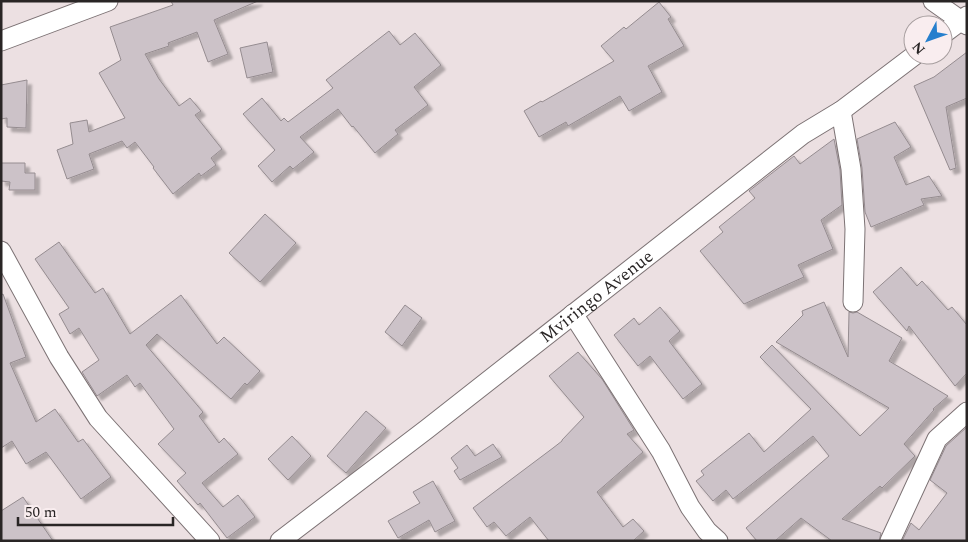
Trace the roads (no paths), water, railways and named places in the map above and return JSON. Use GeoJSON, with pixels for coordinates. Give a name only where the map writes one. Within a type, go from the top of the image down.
{"type":"FeatureCollection","features":[{"type":"Feature","properties":{"kind":"street"},"geometry":{"type":"LineString","coordinates":[[1,41],[108,1]]}},
{"type":"Feature","properties":{"kind":"street"},"geometry":{"type":"LineString","coordinates":[[933,1],[965,21],[953,28]]}},
{"type":"Feature","properties":{"kind":"street","name":"Mviringo Avenue"},"geometry":{"type":"LineString","coordinates":[[280,541],[427,429],[795,140],[841,110],[903,64]]}},
{"type":"Feature","properties":{"kind":"street"},"geometry":{"type":"LineString","coordinates":[[841,110],[851,169],[855,229],[853,302]]}},
{"type":"Feature","properties":{"kind":"street"},"geometry":{"type":"LineString","coordinates":[[1,251],[59,356],[98,418],[210,541]]}},
{"type":"Feature","properties":{"kind":"street"},"geometry":{"type":"LineString","coordinates":[[573,314],[661,451],[690,507],[707,531],[718,541]]}},
{"type":"Feature","properties":{"kind":"street"},"geometry":{"type":"LineString","coordinates":[[890,541],[937,440],[967,412]]}}]}
